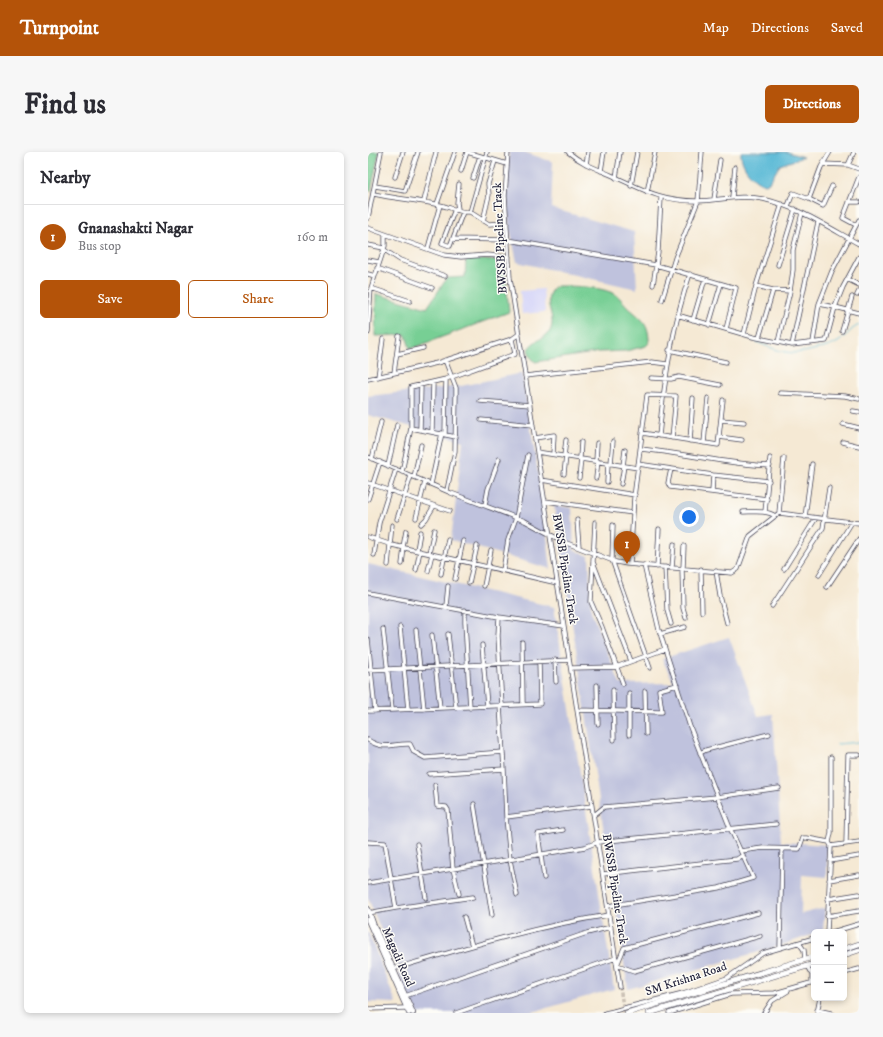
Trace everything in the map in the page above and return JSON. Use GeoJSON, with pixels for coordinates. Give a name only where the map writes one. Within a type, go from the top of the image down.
{"type":"FeatureCollection","features":[{"type":"Feature","properties":{"kind":"highway"},"geometry":{"type":"LineString","coordinates":[[847,948],[859,944]]}},
{"type":"Feature","properties":{"kind":"highway"},"geometry":{"type":"LineString","coordinates":[[847,954],[859,950]]}},
{"type":"Feature","properties":{"kind":"highway","name":"SM Krishna Road"},"geometry":{"type":"LineString","coordinates":[[628,1011],[805,959],[811,955]]}},
{"type":"Feature","properties":{"kind":"highway","name":"SM Krishna Road"},"geometry":{"type":"LineString","coordinates":[[649,1013],[811,964]]}},
{"type":"Feature","properties":{"kind":"main road","name":"Magadi Road"},"geometry":{"type":"LineString","coordinates":[[368,911],[392,969],[413,1013]]}},
{"type":"Feature","properties":{"kind":"main road","name":"Magadi Road"},"geometry":{"type":"LineString","coordinates":[[368,920],[409,1013]]}},
{"type":"Feature","properties":{"kind":"street"},"geometry":{"type":"LineString","coordinates":[[368,218],[374,194],[381,152]]}},
{"type":"Feature","properties":{"kind":"street"},"geometry":{"type":"LineString","coordinates":[[395,177],[402,152]]}},
{"type":"Feature","properties":{"kind":"street"},"geometry":{"type":"LineString","coordinates":[[375,186],[405,191],[418,152]]}},
{"type":"Feature","properties":{"kind":"street"},"geometry":{"type":"LineString","coordinates":[[424,201],[436,152]]}},
{"type":"Feature","properties":{"kind":"street"},"geometry":{"type":"LineString","coordinates":[[428,248],[438,205],[455,152]]}},
{"type":"Feature","properties":{"kind":"street"},"geometry":{"type":"LineString","coordinates":[[461,171],[467,152],[507,164]]}},
{"type":"Feature","properties":{"kind":"street"},"geometry":{"type":"LineString","coordinates":[[470,212],[487,152]]}},
{"type":"Feature","properties":{"kind":"street","name":"BWSSB Pipeline Track"},"geometry":{"type":"LineString","coordinates":[[508,152],[505,196],[510,278],[620,987]]}},
{"type":"Feature","properties":{"kind":"street"},"geometry":{"type":"LineString","coordinates":[[568,152],[600,171],[661,198],[698,201],[732,197],[762,198],[795,209],[859,244]]}},
{"type":"Feature","properties":{"kind":"street"},"geometry":{"type":"LineString","coordinates":[[586,164],[588,152]]}},
{"type":"Feature","properties":{"kind":"street"},"geometry":{"type":"LineString","coordinates":[[600,171],[604,152]]}},
{"type":"Feature","properties":{"kind":"street"},"geometry":{"type":"LineString","coordinates":[[616,178],[620,152]]}},
{"type":"Feature","properties":{"kind":"street"},"geometry":{"type":"LineString","coordinates":[[631,186],[637,152]]}},
{"type":"Feature","properties":{"kind":"street"},"geometry":{"type":"LineString","coordinates":[[647,192],[655,152]]}},
{"type":"Feature","properties":{"kind":"street"},"geometry":{"type":"LineString","coordinates":[[662,300],[698,201],[702,152]]}},
{"type":"Feature","properties":{"kind":"street"},"geometry":{"type":"LineString","coordinates":[[809,199],[830,152]]}},
{"type":"Feature","properties":{"kind":"street"},"geometry":{"type":"LineString","coordinates":[[848,165],[854,153],[859,155]]}},
{"type":"Feature","properties":{"kind":"street"},"geometry":{"type":"LineString","coordinates":[[473,178],[480,156]]}},
{"type":"Feature","properties":{"kind":"street"},"geometry":{"type":"LineString","coordinates":[[714,199],[720,160]]}},
{"type":"Feature","properties":{"kind":"street"},"geometry":{"type":"LineString","coordinates":[[482,221],[489,195],[488,184],[494,161]]}},
{"type":"Feature","properties":{"kind":"street"},"geometry":{"type":"LineString","coordinates":[[824,164],[848,165],[859,169]]}},
{"type":"Feature","properties":{"kind":"street"},"geometry":{"type":"LineString","coordinates":[[732,197],[735,167]]}},
{"type":"Feature","properties":{"kind":"street"},"geometry":{"type":"LineString","coordinates":[[856,225],[843,218],[859,177]]}},
{"type":"Feature","properties":{"kind":"street"},"geometry":{"type":"LineString","coordinates":[[459,184],[457,209],[442,243],[450,246],[463,212]]}},
{"type":"Feature","properties":{"kind":"street"},"geometry":{"type":"LineString","coordinates":[[788,206],[793,193],[823,206],[832,186]]}},
{"type":"Feature","properties":{"kind":"street"},"geometry":{"type":"LineString","coordinates":[[374,194],[400,200],[424,201],[457,209],[463,212],[470,212],[482,221],[489,224],[507,223]]}},
{"type":"Feature","properties":{"kind":"street"},"geometry":{"type":"LineString","coordinates":[[653,285],[661,198]]}},
{"type":"Feature","properties":{"kind":"street"},"geometry":{"type":"LineString","coordinates":[[849,202],[859,202]]}},
{"type":"Feature","properties":{"kind":"street"},"geometry":{"type":"LineString","coordinates":[[744,334],[756,286],[782,204]]}},
{"type":"Feature","properties":{"kind":"street"},"geometry":{"type":"LineString","coordinates":[[778,265],[795,209]]}},
{"type":"Feature","properties":{"kind":"street"},"geometry":{"type":"LineString","coordinates":[[778,342],[790,291],[793,270],[792,256],[802,214]]}},
{"type":"Feature","properties":{"kind":"street"},"geometry":{"type":"LineString","coordinates":[[813,342],[819,304],[832,271],[859,220]]}},
{"type":"Feature","properties":{"kind":"street"},"geometry":{"type":"LineString","coordinates":[[792,345],[818,222]]}},
{"type":"Feature","properties":{"kind":"street"},"geometry":{"type":"LineString","coordinates":[[368,228],[444,254],[461,257],[487,255],[509,257]]}},
{"type":"Feature","properties":{"kind":"street"},"geometry":{"type":"LineString","coordinates":[[368,333],[370,291],[384,248],[385,234]]}},
{"type":"Feature","properties":{"kind":"street"},"geometry":{"type":"LineString","coordinates":[[453,239],[508,240],[656,265],[736,288],[726,330]]}},
{"type":"Feature","properties":{"kind":"street"},"geometry":{"type":"LineString","coordinates":[[368,245],[384,248],[400,260],[445,276]]}},
{"type":"Feature","properties":{"kind":"street"},"geometry":{"type":"LineString","coordinates":[[676,315],[726,330],[792,345],[826,341],[835,307],[847,279],[858,262],[859,257]]}},
{"type":"Feature","properties":{"kind":"street"},"geometry":{"type":"LineString","coordinates":[[368,260],[379,262]]}},
{"type":"Feature","properties":{"kind":"street"},"geometry":{"type":"LineString","coordinates":[[377,268],[432,288]]}},
{"type":"Feature","properties":{"kind":"street"},"geometry":{"type":"LineString","coordinates":[[368,274],[375,276]]}},
{"type":"Feature","properties":{"kind":"street"},"geometry":{"type":"LineString","coordinates":[[659,436],[662,395],[669,350],[676,315],[690,274]]}},
{"type":"Feature","properties":{"kind":"street"},"geometry":{"type":"LineString","coordinates":[[693,320],[705,279]]}},
{"type":"Feature","properties":{"kind":"street"},"geometry":{"type":"LineString","coordinates":[[847,279],[859,285]]}},
{"type":"Feature","properties":{"kind":"street"},"geometry":{"type":"LineString","coordinates":[[709,325],[721,284]]}},
{"type":"Feature","properties":{"kind":"street"},"geometry":{"type":"LineString","coordinates":[[756,286],[773,290],[790,291]]}},
{"type":"Feature","properties":{"kind":"street"},"geometry":{"type":"LineString","coordinates":[[759,338],[773,290]]}},
{"type":"Feature","properties":{"kind":"street"},"geometry":{"type":"LineString","coordinates":[[370,291],[410,300]]}},
{"type":"Feature","properties":{"kind":"street"},"geometry":{"type":"LineString","coordinates":[[842,331],[847,309],[852,297]]}},
{"type":"Feature","properties":{"kind":"street"},"geometry":{"type":"LineString","coordinates":[[819,304],[847,309],[859,313]]}},
{"type":"Feature","properties":{"kind":"street"},"geometry":{"type":"LineString","coordinates":[[368,379],[445,360],[512,339],[519,334]]}},
{"type":"Feature","properties":{"kind":"street"},"geometry":{"type":"LineString","coordinates":[[394,373],[399,336]]}},
{"type":"Feature","properties":{"kind":"street"},"geometry":{"type":"LineString","coordinates":[[378,377],[383,339]]}},
{"type":"Feature","properties":{"kind":"street"},"geometry":{"type":"LineString","coordinates":[[402,472],[411,428],[410,389],[413,385],[446,379],[515,354],[512,339]]}},
{"type":"Feature","properties":{"kind":"street"},"geometry":{"type":"LineString","coordinates":[[397,354],[423,348]]}},
{"type":"Feature","properties":{"kind":"street"},"geometry":{"type":"LineString","coordinates":[[669,350],[726,362]]}},
{"type":"Feature","properties":{"kind":"street"},"geometry":{"type":"LineString","coordinates":[[445,360],[456,388],[456,437],[447,490]]}},
{"type":"Feature","properties":{"kind":"street"},"geometry":{"type":"LineString","coordinates":[[525,376],[652,362],[667,364]]}},
{"type":"Feature","properties":{"kind":"street"},"geometry":{"type":"LineString","coordinates":[[651,378],[665,379],[679,377],[720,385]]}},
{"type":"Feature","properties":{"kind":"street"},"geometry":{"type":"LineString","coordinates":[[431,484],[443,434],[446,379]]}},
{"type":"Feature","properties":{"kind":"street"},"geometry":{"type":"LineString","coordinates":[[432,432],[433,382]]}},
{"type":"Feature","properties":{"kind":"street"},"geometry":{"type":"LineString","coordinates":[[420,430],[421,384]]}},
{"type":"Feature","properties":{"kind":"street"},"geometry":{"type":"LineString","coordinates":[[780,393],[846,396],[859,399]]}},
{"type":"Feature","properties":{"kind":"street"},"geometry":{"type":"LineString","coordinates":[[630,564],[633,513],[647,395],[676,396],[672,438]]}},
{"type":"Feature","properties":{"kind":"street"},"geometry":{"type":"LineString","coordinates":[[690,441],[693,398]]}},
{"type":"Feature","properties":{"kind":"street"},"geometry":{"type":"LineString","coordinates":[[704,443],[708,398]]}},
{"type":"Feature","properties":{"kind":"street"},"geometry":{"type":"LineString","coordinates":[[642,433],[718,445],[723,400]]}},
{"type":"Feature","properties":{"kind":"street"},"geometry":{"type":"LineString","coordinates":[[480,401],[530,405]]}},
{"type":"Feature","properties":{"kind":"street"},"geometry":{"type":"LineString","coordinates":[[853,411],[859,412]]}},
{"type":"Feature","properties":{"kind":"street"},"geometry":{"type":"LineString","coordinates":[[481,420],[533,424]]}},
{"type":"Feature","properties":{"kind":"street"},"geometry":{"type":"LineString","coordinates":[[721,420],[744,422]]}},
{"type":"Feature","properties":{"kind":"street"},"geometry":{"type":"LineString","coordinates":[[381,422],[370,458],[425,482],[516,518],[564,542],[612,560],[630,564],[701,569],[732,573],[738,569],[750,536],[779,514],[859,524]]}},
{"type":"Feature","properties":{"kind":"street"},"geometry":{"type":"LineString","coordinates":[[843,424],[859,428]]}},
{"type":"Feature","properties":{"kind":"street"},"geometry":{"type":"LineString","coordinates":[[388,466],[397,425]]}},
{"type":"Feature","properties":{"kind":"street"},"geometry":{"type":"LineString","coordinates":[[411,428],[456,437]]}},
{"type":"Feature","properties":{"kind":"street"},"geometry":{"type":"LineString","coordinates":[[535,438],[554,435],[553,454]]}},
{"type":"Feature","properties":{"kind":"street"},"geometry":{"type":"LineString","coordinates":[[719,437],[742,440]]}},
{"type":"Feature","properties":{"kind":"street"},"geometry":{"type":"LineString","coordinates":[[564,474],[566,440]]}},
{"type":"Feature","properties":{"kind":"street"},"geometry":{"type":"LineString","coordinates":[[607,482],[613,441]]}},
{"type":"Feature","properties":{"kind":"street"},"geometry":{"type":"LineString","coordinates":[[579,478],[581,442]]}},
{"type":"Feature","properties":{"kind":"street"},"geometry":{"type":"LineString","coordinates":[[843,442],[859,446]]}},
{"type":"Feature","properties":{"kind":"street"},"geometry":{"type":"LineString","coordinates":[[596,478],[597,443]]}},
{"type":"Feature","properties":{"kind":"street"},"geometry":{"type":"LineString","coordinates":[[397,519],[404,495],[413,476],[421,445]]}},
{"type":"Feature","properties":{"kind":"street"},"geometry":{"type":"LineString","coordinates":[[622,493],[625,450]]}},
{"type":"Feature","properties":{"kind":"street"},"geometry":{"type":"LineString","coordinates":[[640,450],[669,452],[743,465],[770,466]]}},
{"type":"Feature","properties":{"kind":"street"},"geometry":{"type":"LineString","coordinates":[[537,452],[624,466],[671,469],[769,481]]}},
{"type":"Feature","properties":{"kind":"street"},"geometry":{"type":"LineString","coordinates":[[503,570],[508,540],[516,518],[528,455]]}},
{"type":"Feature","properties":{"kind":"street"},"geometry":{"type":"LineString","coordinates":[[765,512],[770,458]]}},
{"type":"Feature","properties":{"kind":"street"},"geometry":{"type":"LineString","coordinates":[[779,514],[784,458]]}},
{"type":"Feature","properties":{"kind":"street"},"geometry":{"type":"LineString","coordinates":[[485,505],[488,489],[500,459]]}},
{"type":"Feature","properties":{"kind":"street"},"geometry":{"type":"LineString","coordinates":[[368,499],[380,462]]}},
{"type":"Feature","properties":{"kind":"street"},"geometry":{"type":"LineString","coordinates":[[805,517],[812,464]]}},
{"type":"Feature","properties":{"kind":"street"},"geometry":{"type":"LineString","coordinates":[[374,555],[379,523],[396,469]]}},
{"type":"Feature","properties":{"kind":"street"},"geometry":{"type":"LineString","coordinates":[[671,469],[669,486],[767,499]]}},
{"type":"Feature","properties":{"kind":"street"},"geometry":{"type":"LineString","coordinates":[[712,492],[713,475]]}},
{"type":"Feature","properties":{"kind":"street"},"geometry":{"type":"LineString","coordinates":[[541,480],[635,495]]}},
{"type":"Feature","properties":{"kind":"street"},"geometry":{"type":"LineString","coordinates":[[416,518],[425,482]]}},
{"type":"Feature","properties":{"kind":"street"},"geometry":{"type":"LineString","coordinates":[[368,483],[450,511]]}},
{"type":"Feature","properties":{"kind":"street"},"geometry":{"type":"LineString","coordinates":[[772,606],[823,528],[829,488]]}},
{"type":"Feature","properties":{"kind":"street"},"geometry":{"type":"LineString","coordinates":[[544,501],[633,513]]}},
{"type":"Feature","properties":{"kind":"street"},"geometry":{"type":"LineString","coordinates":[[421,524],[434,506]]}},
{"type":"Feature","properties":{"kind":"street"},"geometry":{"type":"LineString","coordinates":[[743,512],[765,512],[772,513],[775,516]]}},
{"type":"Feature","properties":{"kind":"street"},"geometry":{"type":"LineString","coordinates":[[784,569],[816,518]]}},
{"type":"Feature","properties":{"kind":"street"},"geometry":{"type":"LineString","coordinates":[[577,520],[579,547]]}},
{"type":"Feature","properties":{"kind":"street"},"geometry":{"type":"LineString","coordinates":[[595,522],[590,602],[602,627],[623,684]]}},
{"type":"Feature","properties":{"kind":"street"},"geometry":{"type":"LineString","coordinates":[[819,575],[852,522]]}},
{"type":"Feature","properties":{"kind":"street"},"geometry":{"type":"LineString","coordinates":[[613,524],[612,560],[650,668]]}},
{"type":"Feature","properties":{"kind":"street"},"geometry":{"type":"LineString","coordinates":[[388,565],[392,525]]}},
{"type":"Feature","properties":{"kind":"street"},"geometry":{"type":"LineString","coordinates":[[656,567],[659,529]]}},
{"type":"Feature","properties":{"kind":"street"},"geometry":{"type":"LineString","coordinates":[[428,571],[434,530]]}},
{"type":"Feature","properties":{"kind":"street"},"geometry":{"type":"LineString","coordinates":[[402,564],[406,531]]}},
{"type":"Feature","properties":{"kind":"street"},"geometry":{"type":"LineString","coordinates":[[416,570],[420,532]]}},
{"type":"Feature","properties":{"kind":"street"},"geometry":{"type":"LineString","coordinates":[[368,538],[403,548],[444,556],[557,583]]}},
{"type":"Feature","properties":{"kind":"street"},"geometry":{"type":"LineString","coordinates":[[441,574],[448,539]]}},
{"type":"Feature","properties":{"kind":"street"},"geometry":{"type":"LineString","coordinates":[[828,587],[859,539]]}},
{"type":"Feature","properties":{"kind":"street"},"geometry":{"type":"LineString","coordinates":[[456,579],[463,542]]}},
{"type":"Feature","properties":{"kind":"street"},"geometry":{"type":"LineString","coordinates":[[672,567],[674,544]]}},
{"type":"Feature","properties":{"kind":"street"},"geometry":{"type":"LineString","coordinates":[[469,583],[477,546]]}},
{"type":"Feature","properties":{"kind":"street"},"geometry":{"type":"LineString","coordinates":[[684,546],[683,608],[686,618]]}},
{"type":"Feature","properties":{"kind":"street"},"geometry":{"type":"LineString","coordinates":[[484,586],[491,550]]}},
{"type":"Feature","properties":{"kind":"street"},"geometry":{"type":"LineString","coordinates":[[592,560],[631,662]]}},
{"type":"Feature","properties":{"kind":"street"},"geometry":{"type":"LineString","coordinates":[[608,906],[719,888],[753,878],[730,828],[700,753],[660,634],[644,565]]}},
{"type":"Feature","properties":{"kind":"street"},"geometry":{"type":"LineString","coordinates":[[665,567],[667,610],[671,624]]}},
{"type":"Feature","properties":{"kind":"street"},"geometry":{"type":"LineString","coordinates":[[701,569],[702,612]]}},
{"type":"Feature","properties":{"kind":"street"},"geometry":{"type":"LineString","coordinates":[[716,571],[720,596],[727,623]]}},
{"type":"Feature","properties":{"kind":"street"},"geometry":{"type":"LineString","coordinates":[[446,606],[448,586]]}},
{"type":"Feature","properties":{"kind":"street"},"geometry":{"type":"LineString","coordinates":[[368,593],[446,606],[499,618],[564,626]]}},
{"type":"Feature","properties":{"kind":"street"},"geometry":{"type":"LineString","coordinates":[[466,610],[464,623],[470,708]]}},
{"type":"Feature","properties":{"kind":"street"},"geometry":{"type":"LineString","coordinates":[[499,618],[499,663],[506,817],[510,860],[518,895]]}},
{"type":"Feature","properties":{"kind":"street"},"geometry":{"type":"LineString","coordinates":[[400,627],[408,709]]}},
{"type":"Feature","properties":{"kind":"street"},"geometry":{"type":"LineString","coordinates":[[660,634],[685,627]]}},
{"type":"Feature","properties":{"kind":"street"},"geometry":{"type":"LineString","coordinates":[[383,629],[392,709]]}},
{"type":"Feature","properties":{"kind":"street"},"geometry":{"type":"LineString","coordinates":[[416,630],[424,709]]}},
{"type":"Feature","properties":{"kind":"street"},"geometry":{"type":"LineString","coordinates":[[448,634],[456,708]]}},
{"type":"Feature","properties":{"kind":"street"},"geometry":{"type":"LineString","coordinates":[[432,635],[440,708]]}},
{"type":"Feature","properties":{"kind":"street"},"geometry":{"type":"LineString","coordinates":[[368,639],[375,711]]}},
{"type":"Feature","properties":{"kind":"street"},"geometry":{"type":"LineString","coordinates":[[522,642],[521,662],[523,705]]}},
{"type":"Feature","properties":{"kind":"street"},"geometry":{"type":"LineString","coordinates":[[482,645],[487,706]]}},
{"type":"Feature","properties":{"kind":"street"},"geometry":{"type":"LineString","coordinates":[[571,668],[616,667],[665,649]]}},
{"type":"Feature","properties":{"kind":"street"},"geometry":{"type":"LineString","coordinates":[[555,660],[556,682]]}},
{"type":"Feature","properties":{"kind":"street"},"geometry":{"type":"LineString","coordinates":[[370,670],[569,660]]}},
{"type":"Feature","properties":{"kind":"street"},"geometry":{"type":"LineString","coordinates":[[368,711],[540,704],[539,661]]}},
{"type":"Feature","properties":{"kind":"street"},"geometry":{"type":"LineString","coordinates":[[597,685],[598,724]]}},
{"type":"Feature","properties":{"kind":"street"},"geometry":{"type":"LineString","coordinates":[[577,710],[597,712],[662,712],[659,690],[677,685]]}},
{"type":"Feature","properties":{"kind":"street"},"geometry":{"type":"LineString","coordinates":[[613,690],[614,740]]}},
{"type":"Feature","properties":{"kind":"street"},"geometry":{"type":"LineString","coordinates":[[645,691],[646,734]]}},
{"type":"Feature","properties":{"kind":"street"},"geometry":{"type":"LineString","coordinates":[[629,693],[629,735]]}},
{"type":"Feature","properties":{"kind":"street"},"geometry":{"type":"LineString","coordinates":[[700,753],[706,750],[769,734]]}},
{"type":"Feature","properties":{"kind":"street"},"geometry":{"type":"LineString","coordinates":[[368,740],[376,746],[383,747],[410,744],[414,752],[426,758],[503,752]]}},
{"type":"Feature","properties":{"kind":"street"},"geometry":{"type":"LineString","coordinates":[[846,844],[848,755],[859,755]]}},
{"type":"Feature","properties":{"kind":"street"},"geometry":{"type":"LineString","coordinates":[[826,929],[831,846],[829,842],[831,833],[831,758]]}},
{"type":"Feature","properties":{"kind":"street"},"geometry":{"type":"LineString","coordinates":[[429,774],[504,769]]}},
{"type":"Feature","properties":{"kind":"street"},"geometry":{"type":"LineString","coordinates":[[435,785],[437,806],[446,807],[448,810],[453,869],[459,894]]}},
{"type":"Feature","properties":{"kind":"street"},"geometry":{"type":"LineString","coordinates":[[594,815],[604,806],[717,797],[779,788]]}},
{"type":"Feature","properties":{"kind":"street"},"geometry":{"type":"LineString","coordinates":[[474,804],[492,915]]}},
{"type":"Feature","properties":{"kind":"street"},"geometry":{"type":"LineString","coordinates":[[506,817],[592,806]]}},
{"type":"Feature","properties":{"kind":"street"},"geometry":{"type":"LineString","coordinates":[[368,883],[541,855],[585,847],[598,842],[776,824]]}},
{"type":"Feature","properties":{"kind":"street"},"geometry":{"type":"LineString","coordinates":[[544,878],[538,834],[563,830]]}},
{"type":"Feature","properties":{"kind":"street"},"geometry":{"type":"LineString","coordinates":[[603,874],[737,859],[742,853],[756,848],[799,849],[803,838],[829,842]]}},
{"type":"Feature","properties":{"kind":"street"},"geometry":{"type":"LineString","coordinates":[[368,842],[385,843],[396,908]]}},
{"type":"Feature","properties":{"kind":"street"},"geometry":{"type":"LineString","coordinates":[[831,846],[859,842]]}},
{"type":"Feature","properties":{"kind":"street"},"geometry":{"type":"LineString","coordinates":[[417,844],[426,898]]}},
{"type":"Feature","properties":{"kind":"street"},"geometry":{"type":"LineString","coordinates":[[780,948],[782,849]]}},
{"type":"Feature","properties":{"kind":"street"},"geometry":{"type":"LineString","coordinates":[[830,861],[859,856]]}},
{"type":"Feature","properties":{"kind":"street"},"geometry":{"type":"LineString","coordinates":[[829,880],[859,875]]}},
{"type":"Feature","properties":{"kind":"street"},"geometry":{"type":"LineString","coordinates":[[828,899],[859,894]]}},
{"type":"Feature","properties":{"kind":"street"},"geometry":{"type":"LineString","coordinates":[[368,911],[473,897]]}},
{"type":"Feature","properties":{"kind":"street"},"geometry":{"type":"LineString","coordinates":[[827,916],[859,911]]}},
{"type":"Feature","properties":{"kind":"street"},"geometry":{"type":"LineString","coordinates":[[758,913],[624,948],[617,965],[634,971],[760,936]]}},
{"type":"Feature","properties":{"kind":"street"},"geometry":{"type":"LineString","coordinates":[[392,969],[472,946],[584,919],[609,915]]}},
{"type":"Feature","properties":{"kind":"street"},"geometry":{"type":"LineString","coordinates":[[464,917],[472,946]]}},
{"type":"Feature","properties":{"kind":"street"},"geometry":{"type":"LineString","coordinates":[[842,929],[859,924]]}},
{"type":"Feature","properties":{"kind":"street"},"geometry":{"type":"LineString","coordinates":[[404,996],[587,933],[611,927]]}},
{"type":"Feature","properties":{"kind":"street","name":"SM Krishna Road"},"geometry":{"type":"LineString","coordinates":[[605,1013],[614,1011],[628,1011],[727,978],[758,956],[811,939]]}},
{"type":"Feature","properties":{"kind":"street"},"geometry":{"type":"LineString","coordinates":[[799,942],[804,950],[805,959]]}},
{"type":"Feature","properties":{"kind":"street"},"geometry":{"type":"LineString","coordinates":[[456,1013],[616,958]]}},
{"type":"Feature","properties":{"kind":"street"},"geometry":{"type":"LineString","coordinates":[[807,966],[811,973]]}},
{"type":"Feature","properties":{"kind":"street"},"geometry":{"type":"LineString","coordinates":[[847,972],[859,969]]}},
{"type":"Feature","properties":{"kind":"street"},"geometry":{"type":"LineString","coordinates":[[669,1013],[731,994],[768,994],[811,983]]}},
{"type":"Feature","properties":{"kind":"street"},"geometry":{"type":"LineString","coordinates":[[764,1013],[772,1001],[792,988]]}},
{"type":"Feature","properties":{"kind":"street"},"geometry":{"type":"LineString","coordinates":[[819,1001],[817,1012],[831,1013]]}},
{"type":"Feature","properties":{"kind":"street"},"geometry":{"type":"LineString","coordinates":[[368,1009],[406,1008]]}},
{"type":"Feature","properties":{"kind":"shaded area"},"geometry":{"type":"Polygon","coordinates":[[[509,152],[524,152],[553,162],[551,208],[634,232],[637,289],[517,262],[509,224],[507,196],[509,152]]]}},
{"type":"Feature","properties":{"kind":"shaded area"},"geometry":{"type":"Polygon","coordinates":[[[543,289],[545,312],[522,314],[520,291],[543,289]]]}},
{"type":"Feature","properties":{"kind":"shaded area"},"geometry":{"type":"Polygon","coordinates":[[[522,373],[543,505],[551,569],[451,540],[463,441],[368,415],[368,396],[461,386],[522,373]]]}},
{"type":"Feature","properties":{"kind":"shaded area"},"geometry":{"type":"Polygon","coordinates":[[[554,505],[572,508],[574,550],[589,556],[591,611],[620,684],[674,683],[662,659],[729,637],[758,716],[773,714],[781,842],[827,845],[827,877],[802,875],[801,914],[825,908],[823,929],[811,929],[811,935],[776,947],[628,989],[554,505]]]}},
{"type":"Feature","properties":{"kind":"shaded area"},"geometry":{"type":"Polygon","coordinates":[[[368,564],[554,607],[614,989],[529,1013],[418,1013],[403,985],[368,898],[368,564]]]}},
{"type":"Feature","properties":{"kind":"shaded area"},"geometry":{"type":"Polygon","coordinates":[[[368,931],[396,1003],[368,1002],[368,931]]]}},
{"type":"Feature","properties":{"kind":"green space"},"geometry":{"type":"Polygon","coordinates":[[[368,152],[379,152],[371,191],[368,190],[368,152]]]}},
{"type":"Feature","properties":{"kind":"green space"},"geometry":{"type":"Polygon","coordinates":[[[466,259],[504,261],[509,312],[410,349],[406,335],[375,336],[376,294],[427,308],[447,278],[465,277],[466,259]]]}},
{"type":"Feature","properties":{"kind":"green space"},"geometry":{"type":"Polygon","coordinates":[[[555,286],[592,288],[615,294],[643,321],[649,335],[649,343],[646,346],[626,351],[600,352],[535,362],[530,356],[528,349],[550,331],[552,319],[548,303],[551,292],[555,286]]]}},
{"type":"Feature","properties":{"kind":"water"},"geometry":{"type":"Polygon","coordinates":[[[741,152],[787,152],[803,157],[780,165],[770,181],[766,184],[756,180],[748,172],[741,157],[741,152]]]}},
{"type":"Feature","properties":{"kind":"waterway"},"geometry":{"type":"LineString","coordinates":[[757,342],[780,351],[793,353],[808,351],[831,346],[859,325]]}},
{"type":"Feature","properties":{"kind":"waterway"},"geometry":{"type":"LineString","coordinates":[[837,744],[859,742]]}},
{"type":"Feature","properties":{"kind":"tunnel"},"geometry":{"type":"LineString","coordinates":[[620,987],[624,1013]]}},
{"type":"Feature","properties":{"kind":"place","name":"Gnanashakti Nagar"},"geometry":{"type":"Point","coordinates":[627,564]}}]}
